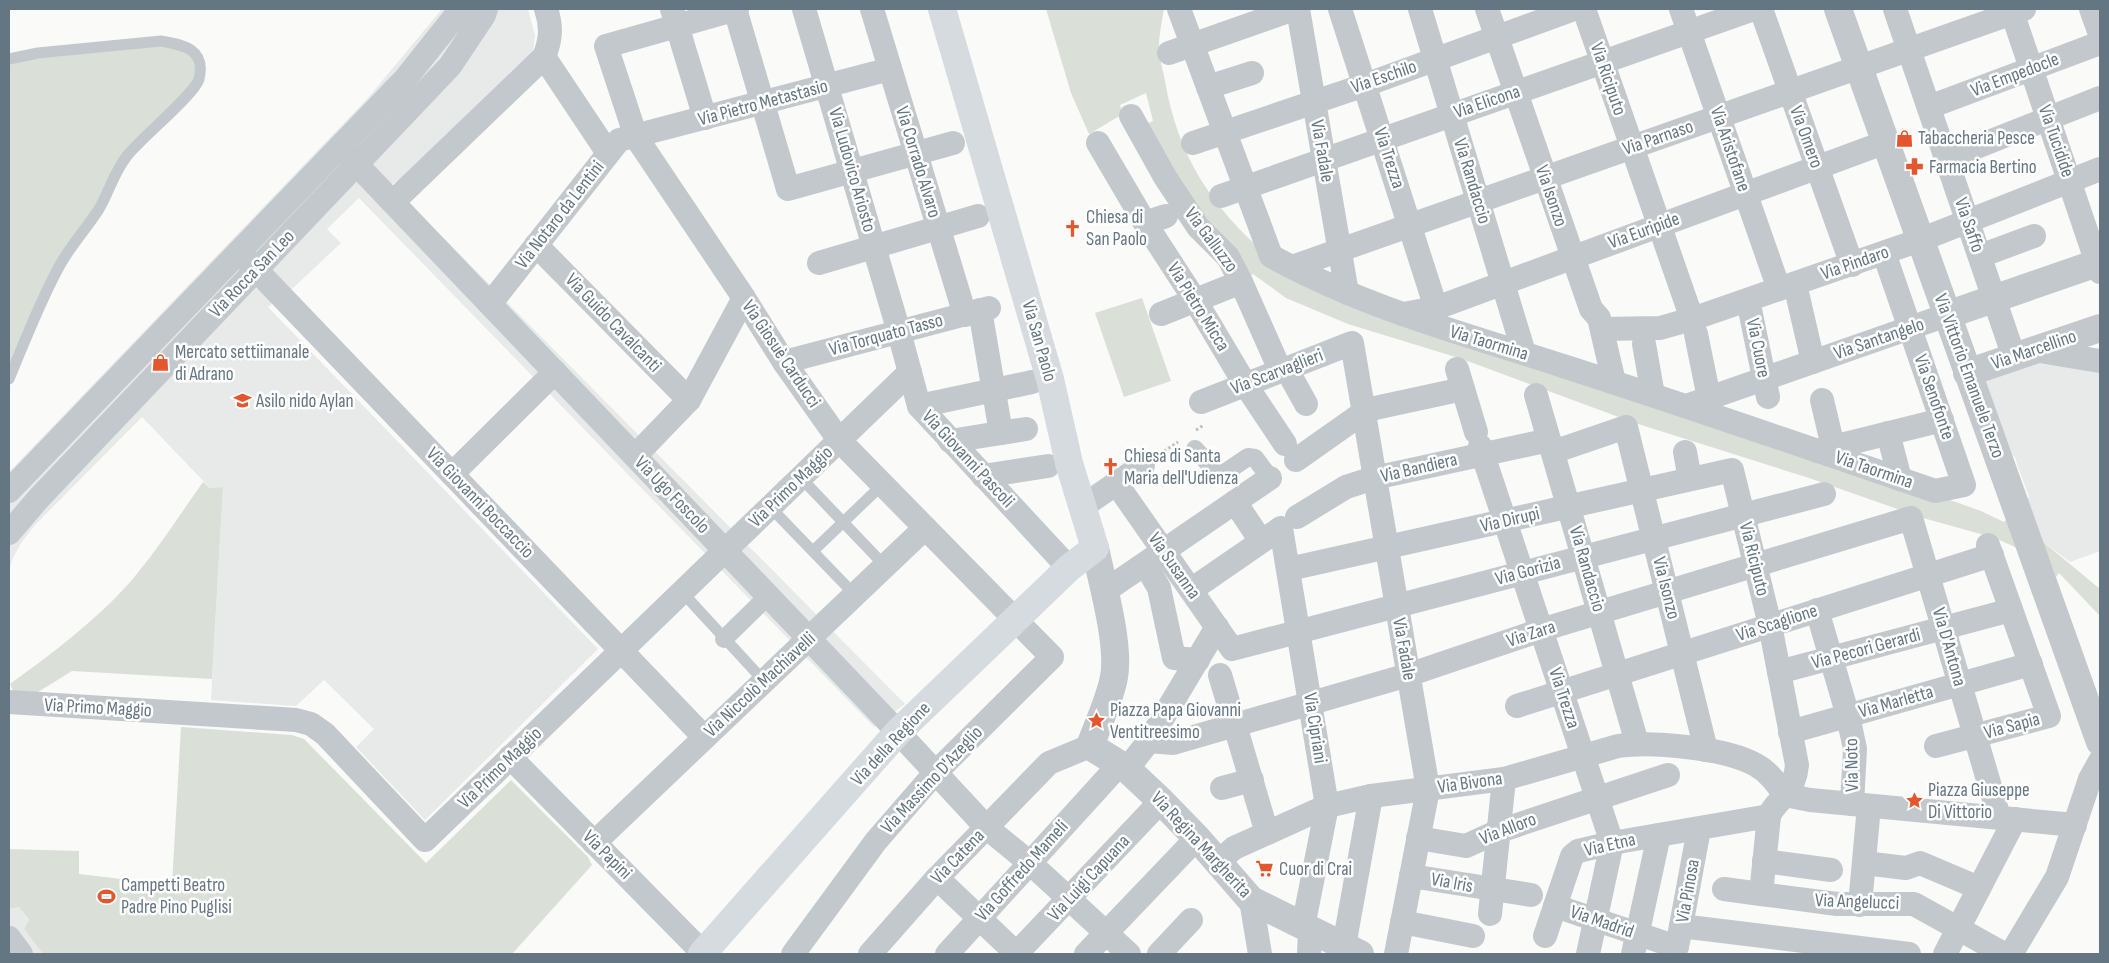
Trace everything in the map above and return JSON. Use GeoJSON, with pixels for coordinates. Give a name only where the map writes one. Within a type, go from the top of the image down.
{"type":"FeatureCollection","features":[{"type":"Feature","properties":{"kind":"main road","name":"Via San Paolo"},"geometry":{"type":"LineString","coordinates":[[942,9],[1050,379],[1069,463],[1095,548]]}},
{"type":"Feature","properties":{"kind":"main road","name":"Via della Regione"},"geometry":{"type":"LineString","coordinates":[[703,954],[898,732],[1069,568],[1095,548]]}},
{"type":"Feature","properties":{"kind":"street","name":"Via Rocca San Leo"},"geometry":{"type":"LineString","coordinates":[[9,491],[406,78],[461,9]]}},
{"type":"Feature","properties":{"kind":"street","name":"Via Rocca San Leo"},"geometry":{"type":"LineString","coordinates":[[9,533],[450,66],[484,15],[486,9]]}},
{"type":"Feature","properties":{"kind":"street"},"geometry":{"type":"LineString","coordinates":[[393,202],[544,57],[550,43],[551,23],[546,9]]}},
{"type":"Feature","properties":{"kind":"street"},"geometry":{"type":"LineString","coordinates":[[705,118],[675,17],[736,9],[788,189],[953,143]]}},
{"type":"Feature","properties":{"kind":"street","name":"Via Ludovico Ariosto"},"geometry":{"type":"LineString","coordinates":[[804,9],[899,332]]}},
{"type":"Feature","properties":{"kind":"street","name":"Via Corrado Alvaro"},"geometry":{"type":"LineString","coordinates":[[872,9],[938,228],[978,311],[1001,433]]}},
{"type":"Feature","properties":{"kind":"street","name":"Via Taormina"},"geometry":{"type":"LineString","coordinates":[[1179,9],[1271,256],[1347,293],[1401,315],[1614,382],[1776,437],[1825,449],[1935,491],[1964,485]]}},
{"type":"Feature","properties":{"kind":"street"},"geometry":{"type":"LineString","coordinates":[[1169,53],[1294,9]]}},
{"type":"Feature","properties":{"kind":"street","name":"Via Fadale"},"geometry":{"type":"LineString","coordinates":[[1298,9],[1347,293]]}},
{"type":"Feature","properties":{"kind":"street","name":"Via Trezza"},"geometry":{"type":"LineString","coordinates":[[1340,9],[1436,308]]}},
{"type":"Feature","properties":{"kind":"street","name":"Via Randaccio"},"geometry":{"type":"LineString","coordinates":[[1420,9],[1524,353]]}},
{"type":"Feature","properties":{"kind":"street","name":"Via Isonzo"},"geometry":{"type":"LineString","coordinates":[[1486,9],[1591,309],[1599,318],[1614,382]]}},
{"type":"Feature","properties":{"kind":"street","name":"Via Eschilo"},"geometry":{"type":"LineString","coordinates":[[1193,143],[1574,9]]}},
{"type":"Feature","properties":{"kind":"street","name":"Via Riciputo"},"geometry":{"type":"LineString","coordinates":[[1584,9],[1694,326],[1709,398]]}},
{"type":"Feature","properties":{"kind":"street","name":"Via Aristofane"},"geometry":{"type":"LineString","coordinates":[[1681,9],[1745,194],[1787,286],[1813,362]]}},
{"type":"Feature","properties":{"kind":"street","name":"Via Elicona"},"geometry":{"type":"LineString","coordinates":[[1221,196],[1754,9]]}},
{"type":"Feature","properties":{"kind":"street","name":"Via Omero"},"geometry":{"type":"LineString","coordinates":[[1761,9],[1852,265]]}},
{"type":"Feature","properties":{"kind":"street","name":"Via Vittorio Emanuele Terzo"},"geometry":{"type":"LineString","coordinates":[[1838,9],[2100,742]]}},
{"type":"Feature","properties":{"kind":"street","name":"Via Saffo"},"geometry":{"type":"LineString","coordinates":[[1895,9],[1994,298],[2023,354]]}},
{"type":"Feature","properties":{"kind":"street"},"geometry":{"type":"LineString","coordinates":[[2092,9],[2100,34]]}},
{"type":"Feature","properties":{"kind":"street","name":"Via Parnaso"},"geometry":{"type":"LineString","coordinates":[[1292,267],[1858,68],[2016,10]]}},
{"type":"Feature","properties":{"kind":"street","name":"Via Tucidide"},"geometry":{"type":"LineString","coordinates":[[2016,10],[2031,69],[2099,266]]}},
{"type":"Feature","properties":{"kind":"street","name":"Via Giosuè Carducci"},"geometry":{"type":"LineString","coordinates":[[675,17],[606,46],[636,137],[744,298],[784,362],[840,440],[1016,620]]}},
{"type":"Feature","properties":{"kind":"street","name":"Via Empedocle"},"geometry":{"type":"LineString","coordinates":[[1930,107],[2100,43]]}},
{"type":"Feature","properties":{"kind":"street"},"geometry":{"type":"LineString","coordinates":[[544,57],[608,153]]}},
{"type":"Feature","properties":{"kind":"street","name":"Via Pietro Metastasio"},"geometry":{"type":"LineString","coordinates":[[636,137],[890,69]]}},
{"type":"Feature","properties":{"kind":"street"},"geometry":{"type":"LineString","coordinates":[[1208,88],[1252,73]]}},
{"type":"Feature","properties":{"kind":"street"},"geometry":{"type":"LineString","coordinates":[[1946,159],[2100,98]]}},
{"type":"Feature","properties":{"kind":"street","name":"Via Galluzzo"},"geometry":{"type":"LineString","coordinates":[[1131,116],[1166,177],[1198,226],[1228,258],[1283,369],[1306,404]]}},
{"type":"Feature","properties":{"kind":"street","name":"Via Notaro da Lentini"},"geometry":{"type":"LineString","coordinates":[[490,304],[619,140],[636,137]]}},
{"type":"Feature","properties":{"kind":"street","name":"Via Euripide"},"geometry":{"type":"LineString","coordinates":[[1401,315],[1436,308],[1886,142]]}},
{"type":"Feature","properties":{"kind":"street","name":"Via Pietro Micca"},"geometry":{"type":"LineString","coordinates":[[1098,143],[1156,219],[1195,300],[1245,384],[1290,452],[1364,412]]}},
{"type":"Feature","properties":{"kind":"street","name":"Via Ugo Foscolo"},"geometry":{"type":"LineString","coordinates":[[340,147],[809,638],[986,827],[1030,863],[1129,954]]}},
{"type":"Feature","properties":{"kind":"street","name":"Via Pindaro"},"geometry":{"type":"LineString","coordinates":[[1602,329],[1694,326],[1748,300],[1920,240],[2100,169]]}},
{"type":"Feature","properties":{"kind":"street"},"geometry":{"type":"LineString","coordinates":[[819,263],[978,216]]}},
{"type":"Feature","properties":{"kind":"street"},"geometry":{"type":"LineString","coordinates":[[1980,256],[2034,236]]}},
{"type":"Feature","properties":{"kind":"street","name":"Via Guido Cavalcanti"},"geometry":{"type":"LineString","coordinates":[[536,245],[689,400]]}},
{"type":"Feature","properties":{"kind":"street","name":"Via Giovanni Boccaccio"},"geometry":{"type":"LineString","coordinates":[[239,252],[704,737]]}},
{"type":"Feature","properties":{"kind":"street","name":"Via Senofonte"},"geometry":{"type":"LineString","coordinates":[[1884,253],[1964,485]]}},
{"type":"Feature","properties":{"kind":"street","name":"Via Santangelo"},"geometry":{"type":"LineString","coordinates":[[1686,406],[1709,398],[1768,396],[1813,362],[1994,298],[2099,266]]}},
{"type":"Feature","properties":{"kind":"street"},"geometry":{"type":"LineString","coordinates":[[1161,314],[1241,282]]}},
{"type":"Feature","properties":{"kind":"street"},"geometry":{"type":"LineString","coordinates":[[635,456],[689,400],[744,298]]}},
{"type":"Feature","properties":{"kind":"street","name":"Via Cuore"},"geometry":{"type":"LineString","coordinates":[[1748,300],[1776,437]]}},
{"type":"Feature","properties":{"kind":"street","name":"Via Torquato Tasso"},"geometry":{"type":"LineString","coordinates":[[784,362],[978,311]]}},
{"type":"Feature","properties":{"kind":"street","name":"Via Marcellino"},"geometry":{"type":"LineString","coordinates":[[1967,373],[2100,328]]}},
{"type":"Feature","properties":{"kind":"street","name":"Via Giovanni Pascoli"},"geometry":{"type":"LineString","coordinates":[[899,332],[919,406],[1069,568]]}},
{"type":"Feature","properties":{"kind":"street","name":"Via Fadale"},"geometry":{"type":"LineString","coordinates":[[1352,343],[1428,789],[1396,954]]}},
{"type":"Feature","properties":{"kind":"street","name":"Via Scarvaglieri"},"geometry":{"type":"LineString","coordinates":[[1203,414],[1245,384],[1352,343]]}},
{"type":"Feature","properties":{"kind":"street"},"geometry":{"type":"LineString","coordinates":[[1644,344],[1653,395]]}},
{"type":"Feature","properties":{"kind":"street"},"geometry":{"type":"LineString","coordinates":[[2023,354],[2100,361]]}},
{"type":"Feature","properties":{"kind":"street"},"geometry":{"type":"LineString","coordinates":[[452,474],[555,372]]}},
{"type":"Feature","properties":{"kind":"street","name":"Via Primo Maggio"},"geometry":{"type":"LineString","coordinates":[[9,702],[296,720],[311,724],[324,734],[424,840],[910,372]]}},
{"type":"Feature","properties":{"kind":"street","name":"Via Trezza"},"geometry":{"type":"LineString","coordinates":[[1364,412],[1460,379],[1612,843]]}},
{"type":"Feature","properties":{"kind":"street"},"geometry":{"type":"LineString","coordinates":[[919,406],[1032,382]]}},
{"type":"Feature","properties":{"kind":"street","name":"Via Randaccio"},"geometry":{"type":"LineString","coordinates":[[1536,395],[1637,743]]}},
{"type":"Feature","properties":{"kind":"street"},"geometry":{"type":"LineString","coordinates":[[1822,400],[1825,449],[1942,420]]}},
{"type":"Feature","properties":{"kind":"street","name":"Via Isonzo"},"geometry":{"type":"LineString","coordinates":[[1626,427],[1706,750]]}},
{"type":"Feature","properties":{"kind":"street","name":"Via Bandiera"},"geometry":{"type":"LineString","coordinates":[[1191,590],[1289,522],[1346,487],[1480,444],[1551,446],[1626,427]]}},
{"type":"Feature","properties":{"kind":"street"},"geometry":{"type":"LineString","coordinates":[[950,441],[1026,429]]}},
{"type":"Feature","properties":{"kind":"street"},"geometry":{"type":"LineString","coordinates":[[1888,433],[1900,479]]}},
{"type":"Feature","properties":{"kind":"street"},"geometry":{"type":"LineString","coordinates":[[1105,592],[1270,478],[1255,458],[1248,457],[1220,476],[1191,440]]}},
{"type":"Feature","properties":{"kind":"street"},"geometry":{"type":"LineString","coordinates":[[1685,452],[1690,480]]}},
{"type":"Feature","properties":{"kind":"street"},"geometry":{"type":"LineString","coordinates":[[1082,507],[1143,465]]}},
{"type":"Feature","properties":{"kind":"street"},"geometry":{"type":"LineString","coordinates":[[983,476],[1048,466]]}},
{"type":"Feature","properties":{"kind":"street","name":"Via Riciputo"},"geometry":{"type":"LineString","coordinates":[[1732,470],[1770,625],[1797,765],[1796,778],[1785,795]]}},
{"type":"Feature","properties":{"kind":"street","name":"Via Dirupi"},"geometry":{"type":"LineString","coordinates":[[1289,569],[1732,470]]}},
{"type":"Feature","properties":{"kind":"street","name":"Via Susanna"},"geometry":{"type":"LineString","coordinates":[[1116,483],[1154,557],[1191,590],[1232,649]]}},
{"type":"Feature","properties":{"kind":"street","name":"Via Gorizia"},"geometry":{"type":"LineString","coordinates":[[1232,649],[1824,494]]}},
{"type":"Feature","properties":{"kind":"street"},"geometry":{"type":"LineString","coordinates":[[1235,502],[1261,541]]}},
{"type":"Feature","properties":{"kind":"street","name":"Via Zara"},"geometry":{"type":"LineString","coordinates":[[1149,742],[1173,743],[1408,675],[1541,630],[1911,518]]}},
{"type":"Feature","properties":{"kind":"street","name":"Via D'Antona"},"geometry":{"type":"LineString","coordinates":[[1911,518],[1987,776],[2007,818]]}},
{"type":"Feature","properties":{"kind":"street","name":"Via Cipriani"},"geometry":{"type":"LineString","coordinates":[[1289,522],[1289,569],[1327,806],[1307,937]]}},
{"type":"Feature","properties":{"kind":"street","name":"Via Niccolò Machiavelli"},"geometry":{"type":"LineString","coordinates":[[594,843],[925,528]]}},
{"type":"Feature","properties":{"kind":"street","name":"Via San Paolo"},"geometry":{"type":"LineString","coordinates":[[1090,746],[1114,678],[1115,654],[1105,592],[1095,548]]}},
{"type":"Feature","properties":{"kind":"street","name":"Via Scaglione"},"geometry":{"type":"LineString","coordinates":[[1517,706],[1928,575],[1990,550],[2011,610]]}},
{"type":"Feature","properties":{"kind":"street"},"geometry":{"type":"LineString","coordinates":[[1154,557],[1158,588],[1174,658],[1198,660]]}},
{"type":"Feature","properties":{"kind":"street"},"geometry":{"type":"LineString","coordinates":[[724,638],[768,596]]}},
{"type":"Feature","properties":{"kind":"street","name":"Via Noto"},"geometry":{"type":"LineString","coordinates":[[1817,610],[1848,716],[1855,749],[1863,813],[1864,863],[1860,905]]}},
{"type":"Feature","properties":{"kind":"street"},"geometry":{"type":"LineString","coordinates":[[2011,610],[2031,664]]}},
{"type":"Feature","properties":{"kind":"street","name":"Via Pecori Gerardi"},"geometry":{"type":"LineString","coordinates":[[1779,672],[2011,610]]}},
{"type":"Feature","properties":{"kind":"street","name":"Via Massimo D'Azeglio"},"geometry":{"type":"LineString","coordinates":[[793,954],[876,841],[935,773],[1052,657],[1016,620]]}},
{"type":"Feature","properties":{"kind":"street","name":"Via Goffredo Mameli"},"geometry":{"type":"LineString","coordinates":[[947,954],[1098,788],[1124,767],[1134,762],[1149,742],[1216,627]]}},
{"type":"Feature","properties":{"kind":"street","name":"Via Marletta"},"geometry":{"type":"LineString","coordinates":[[1790,732],[2031,664]]}},
{"type":"Feature","properties":{"kind":"street","name":"Via Sapia"},"geometry":{"type":"LineString","coordinates":[[1936,746],[2049,716],[2031,664]]}},
{"type":"Feature","properties":{"kind":"street"},"geometry":{"type":"LineString","coordinates":[[1220,675],[1267,833]]}},
{"type":"Feature","properties":{"kind":"street","name":"Via Bivona"},"geometry":{"type":"LineString","coordinates":[[1218,862],[1234,848],[1327,806],[1371,796],[1504,779],[1618,746],[1637,743],[1706,750],[1755,764],[1770,775],[1785,795]]}},
{"type":"Feature","properties":{"kind":"street","name":"Via Catena"},"geometry":{"type":"LineString","coordinates":[[870,954],[937,878],[1049,763],[1090,746]]}},
{"type":"Feature","properties":{"kind":"street","name":"Via Regina Margherita"},"geometry":{"type":"LineString","coordinates":[[1090,746],[1124,767],[1161,801],[1197,838],[1251,900],[1307,937],[1355,952]]}},
{"type":"Feature","properties":{"kind":"street","name":"Via Papini"},"geometry":{"type":"LineString","coordinates":[[510,757],[703,954]]}},
{"type":"Feature","properties":{"kind":"street"},"geometry":{"type":"LineString","coordinates":[[2011,954],[2058,877],[2090,779],[2100,762]]}},
{"type":"Feature","properties":{"kind":"street","name":"Via Alloro"},"geometry":{"type":"LineString","coordinates":[[1418,838],[1466,846],[1499,830],[1668,775]]}},
{"type":"Feature","properties":{"kind":"street"},"geometry":{"type":"LineString","coordinates":[[1490,914],[1504,779]]}},
{"type":"Feature","properties":{"kind":"street"},"geometry":{"type":"LineString","coordinates":[[1222,788],[1252,780]]}},
{"type":"Feature","properties":{"kind":"street"},"geometry":{"type":"LineString","coordinates":[[1761,894],[1768,824],[1772,810],[1785,795],[1863,813],[2007,818],[2075,825]]}},
{"type":"Feature","properties":{"kind":"street"},"geometry":{"type":"LineString","coordinates":[[1355,952],[1371,796]]}},
{"type":"Feature","properties":{"kind":"street","name":"Via Luigi Capuana"},"geometry":{"type":"LineString","coordinates":[[1017,954],[1161,801]]}},
{"type":"Feature","properties":{"kind":"street"},"geometry":{"type":"LineString","coordinates":[[1945,954],[1997,852],[2007,818]]}},
{"type":"Feature","properties":{"kind":"street","name":"Via Etna"},"geometry":{"type":"LineString","coordinates":[[1545,936],[1572,856],[1578,851],[1612,843],[1732,823],[1768,824]]}},
{"type":"Feature","properties":{"kind":"street","name":"Via Pinosa"},"geometry":{"type":"LineString","coordinates":[[1678,943],[1699,829]]}},
{"type":"Feature","properties":{"kind":"street"},"geometry":{"type":"LineString","coordinates":[[1636,944],[1659,835]]}},
{"type":"Feature","properties":{"kind":"street"},"geometry":{"type":"LineString","coordinates":[[1086,954],[1197,838]]}},
{"type":"Feature","properties":{"kind":"street"},"geometry":{"type":"LineString","coordinates":[[1588,954],[1612,843]]}},
{"type":"Feature","properties":{"kind":"street"},"geometry":{"type":"LineString","coordinates":[[1764,861],[1831,870]]}},
{"type":"Feature","properties":{"kind":"street"},"geometry":{"type":"LineString","coordinates":[[1864,863],[1906,868],[1920,863],[1979,888]]}},
{"type":"Feature","properties":{"kind":"street","name":"Via Iris"},"geometry":{"type":"LineString","coordinates":[[1411,876],[1531,895]]}},
{"type":"Feature","properties":{"kind":"street"},"geometry":{"type":"LineString","coordinates":[[937,878],[1017,954]]}},
{"type":"Feature","properties":{"kind":"street","name":"Via Angelucci"},"geometry":{"type":"LineString","coordinates":[[1724,889],[1837,904],[1914,904],[2004,954]]}},
{"type":"Feature","properties":{"kind":"street"},"geometry":{"type":"LineString","coordinates":[[1251,900],[1260,954]]}},
{"type":"Feature","properties":{"kind":"street","name":"Via Madrid"},"geometry":{"type":"LineString","coordinates":[[1555,906],[1596,920],[1636,944],[1678,943],[1909,954]]}},
{"type":"Feature","properties":{"kind":"street"},"geometry":{"type":"LineString","coordinates":[[1159,954],[1191,920]]}},
{"type":"Feature","properties":{"kind":"street"},"geometry":{"type":"LineString","coordinates":[[1402,922],[1474,936]]}},
{"type":"Feature","properties":{"kind":"street"},"geometry":{"type":"LineString","coordinates":[[9,938],[21,954]]}},
{"type":"Feature","properties":{"kind":"lane"},"geometry":{"type":"LineString","coordinates":[[9,59],[38,53],[161,41],[179,44],[191,49],[199,57],[200,70],[199,81],[191,91],[126,156],[116,172],[99,209],[61,264],[37,312],[9,379]]}},
{"type":"Feature","properties":{"kind":"lane"},"geometry":{"type":"LineString","coordinates":[[801,478],[885,566]]}},
{"type":"Feature","properties":{"kind":"lane"},"geometry":{"type":"LineString","coordinates":[[813,551],[883,484]]}},
{"type":"Feature","properties":{"kind":"lane"},"geometry":{"type":"LineString","coordinates":[[770,507],[855,595]]}},
{"type":"Feature","properties":{"kind":"lane"},"geometry":{"type":"LineString","coordinates":[[682,592],[764,681]]}},
{"type":"Feature","properties":{"kind":"path"},"geometry":{"type":"LineString","coordinates":[[1143,465],[1191,440],[1203,414]]}},
{"type":"Feature","properties":{"kind":"shaded area"},"geometry":{"type":"Polygon","coordinates":[[[442,9],[528,9],[535,35],[533,53],[400,179],[391,185],[905,704],[874,727],[359,198],[327,229],[341,243],[293,288],[268,307],[598,649],[425,820],[356,747],[374,729],[324,680],[296,706],[211,700],[223,487],[210,488],[142,417],[35,525],[21,543],[12,560],[9,571],[9,472],[367,99],[442,9]]]}},
{"type":"Feature","properties":{"kind":"shaded area"},"geometry":{"type":"Polygon","coordinates":[[[1046,9],[1164,9],[1159,42],[1160,60],[1171,109],[1189,159],[1216,202],[1233,222],[1273,260],[1981,511],[2004,522],[2007,519],[2017,548],[1995,538],[1923,518],[1809,478],[1635,423],[1462,359],[1348,324],[1286,298],[1253,274],[1247,277],[1204,226],[1144,125],[1153,121],[1146,93],[1120,105],[1123,114],[1089,134],[1071,93],[1046,9]]]}},
{"type":"Feature","properties":{"kind":"shaded area"},"geometry":{"type":"Polygon","coordinates":[[[161,46],[183,51],[192,57],[195,70],[194,79],[102,194],[9,368],[9,64],[22,60],[161,46]]]}},
{"type":"Feature","properties":{"kind":"shaded area"},"geometry":{"type":"Polygon","coordinates":[[[1142,298],[1171,381],[1124,397],[1095,313],[1142,298]]]}},
{"type":"Feature","properties":{"kind":"shaded area"},"geometry":{"type":"Polygon","coordinates":[[[2026,362],[2100,372],[2100,551],[2070,562],[2042,541],[2027,502],[2029,496],[2015,457],[2009,453],[1982,377],[2026,362]]]}},
{"type":"Feature","properties":{"kind":"shaded area"},"geometry":{"type":"Polygon","coordinates":[[[203,482],[210,488],[223,487],[212,679],[72,671],[38,692],[14,693],[10,684],[93,619],[123,590],[154,553],[203,482]]]}},
{"type":"Feature","properties":{"kind":"shaded area"},"geometry":{"type":"Polygon","coordinates":[[[2042,541],[2100,589],[2100,616],[2059,573],[2056,577],[2042,541]]]}},
{"type":"Feature","properties":{"kind":"shaded area"},"geometry":{"type":"Polygon","coordinates":[[[181,727],[292,735],[304,739],[426,863],[511,780],[588,857],[592,865],[512,954],[43,954],[24,929],[29,920],[19,907],[9,909],[9,849],[79,851],[79,874],[172,885],[181,727]]]}},
{"type":"Feature","properties":{"kind":"shaded area"},"geometry":{"type":"Polygon","coordinates":[[[19,907],[29,921],[24,929],[43,954],[9,954],[9,909],[19,907]]]}},
{"type":"Feature","properties":{"kind":"place","name":"Tabaccheria Pesce"},"geometry":{"type":"Point","coordinates":[1904,138]}},
{"type":"Feature","properties":{"kind":"place","name":"Farmacia Bertino"},"geometry":{"type":"Point","coordinates":[1915,167]}},
{"type":"Feature","properties":{"kind":"place","name":"Chiesa di San Paolo"},"geometry":{"type":"Point","coordinates":[1072,228]}},
{"type":"Feature","properties":{"kind":"place","name":"Mercato settiimanale di Adrano"},"geometry":{"type":"Point","coordinates":[161,363]}},
{"type":"Feature","properties":{"kind":"place","name":"Asilo nido Aylan"},"geometry":{"type":"Point","coordinates":[242,401]}},
{"type":"Feature","properties":{"kind":"place","name":"Chiesa di Santa Maria dell'Udienza"},"geometry":{"type":"Point","coordinates":[1110,467]}},
{"type":"Feature","properties":{"kind":"place","name":"Piazza Papa Giovanni Ventitreesimo"},"geometry":{"type":"Point","coordinates":[1096,721]}},
{"type":"Feature","properties":{"kind":"place","name":"Piazza Giuseppe Di Vittorio"},"geometry":{"type":"Point","coordinates":[1914,801]}},
{"type":"Feature","properties":{"kind":"place","name":"Cuor di Crai"},"geometry":{"type":"Point","coordinates":[1265,869]}},
{"type":"Feature","properties":{"kind":"place","name":"Campetti Beatro Padre Pino Puglisi"},"geometry":{"type":"Point","coordinates":[107,896]}}]}
